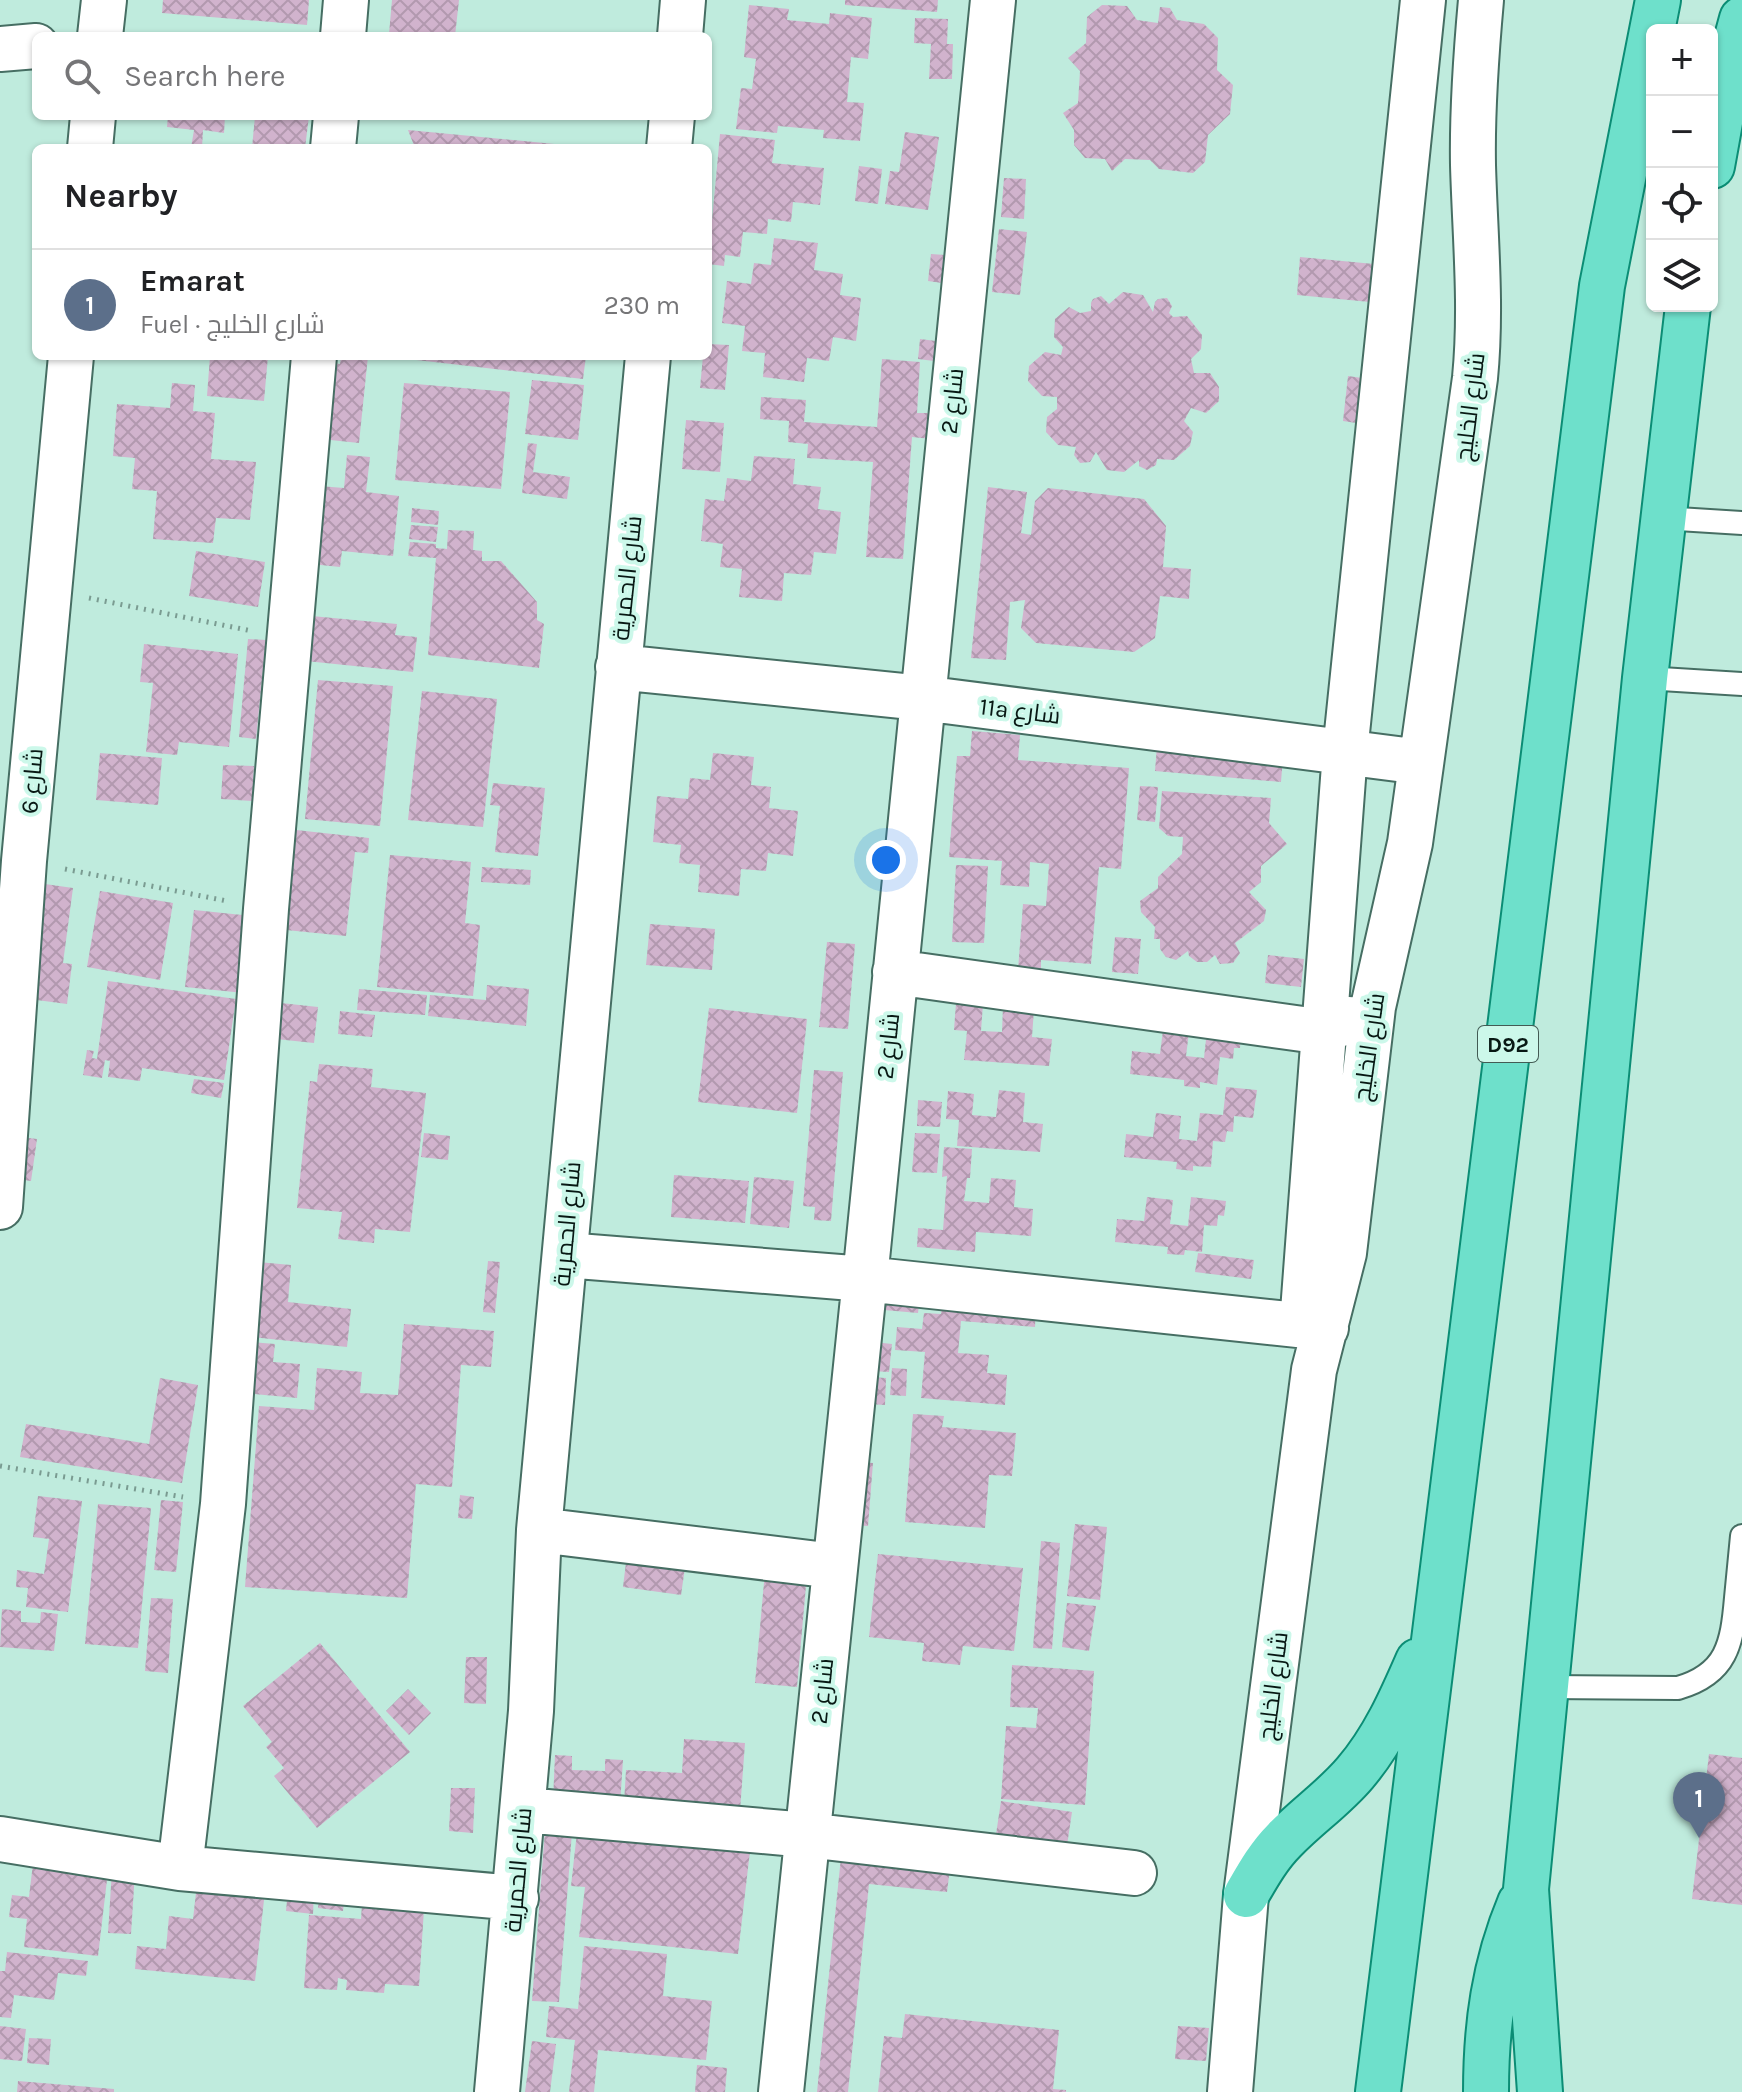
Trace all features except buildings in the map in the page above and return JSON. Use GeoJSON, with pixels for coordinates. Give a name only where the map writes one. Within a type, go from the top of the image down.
{"type":"FeatureCollection","features":[{"type":"Feature","properties":{"kind":"main road","name":"D92"},"geometry":{"type":"LineString","coordinates":[[1378,2092],[1602,286],[1658,0]]}},
{"type":"Feature","properties":{"kind":"main road"},"geometry":{"type":"LineString","coordinates":[[1718,133],[1742,19]]}},
{"type":"Feature","properties":{"kind":"main road"},"geometry":{"type":"LineString","coordinates":[[1540,2092],[1526,1889],[1645,678],[1687,312]]}},
{"type":"Feature","properties":{"kind":"main road"},"geometry":{"type":"LineString","coordinates":[[1246,1895],[1283,1841],[1334,1796],[1377,1744],[1395,1714],[1436,1622]]}},
{"type":"Feature","properties":{"kind":"main road"},"geometry":{"type":"LineString","coordinates":[[1486,2092],[1491,2000],[1499,1962],[1526,1889]]}},
{"type":"Feature","properties":{"kind":"street"},"geometry":{"type":"LineString","coordinates":[[100,32],[104,0]]}},
{"type":"Feature","properties":{"kind":"street"},"geometry":{"type":"LineString","coordinates":[[343,32],[346,0]]}},
{"type":"Feature","properties":{"kind":"street"},"geometry":{"type":"LineString","coordinates":[[680,32],[683,0]]}},
{"type":"Feature","properties":{"kind":"street","name":"شارع 2"},"geometry":{"type":"LineString","coordinates":[[781,2092],[993,0]]}},
{"type":"Feature","properties":{"kind":"street"},"geometry":{"type":"LineString","coordinates":[[1327,1227],[1324,1032],[1345,752],[1423,0]]}},
{"type":"Feature","properties":{"kind":"street","name":"شارع الخليج"},"geometry":{"type":"LineString","coordinates":[[1230,2092],[1246,1895],[1314,1370],[1314,1326],[1344,1253],[1327,1227],[1410,843],[1479,335],[1473,162],[1476,51],[1481,0]]}},
{"type":"Feature","properties":{"kind":"street"},"geometry":{"type":"LineString","coordinates":[[1419,45],[1476,51]]}},
{"type":"Feature","properties":{"kind":"street"},"geometry":{"type":"LineString","coordinates":[[0,49],[32,46]]}},
{"type":"Feature","properties":{"kind":"street"},"geometry":{"type":"LineString","coordinates":[[90,144],[93,120]]}},
{"type":"Feature","properties":{"kind":"street"},"geometry":{"type":"LineString","coordinates":[[333,144],[336,120]]}},
{"type":"Feature","properties":{"kind":"street"},"geometry":{"type":"LineString","coordinates":[[669,144],[672,120]]}},
{"type":"Feature","properties":{"kind":"street","name":"شارع 6"},"geometry":{"type":"LineString","coordinates":[[0,1207],[24,861],[71,360]]}},
{"type":"Feature","properties":{"kind":"street"},"geometry":{"type":"LineString","coordinates":[[180,1868],[223,1504],[266,909],[314,360]]}},
{"type":"Feature","properties":{"kind":"street","name":"شارع الحمرية"},"geometry":{"type":"LineString","coordinates":[[497,2092],[524,1810],[539,1530],[648,360]]}},
{"type":"Feature","properties":{"kind":"street","name":"11a شارع"},"geometry":{"type":"LineString","coordinates":[[618,667],[922,698],[1421,762]]}},
{"type":"Feature","properties":{"kind":"street"},"geometry":{"type":"LineString","coordinates":[[895,972],[1324,1032],[1373,1007]]}},
{"type":"Feature","properties":{"kind":"street"},"geometry":{"type":"LineString","coordinates":[[565,1255],[865,1279],[1314,1326]]}},
{"type":"Feature","properties":{"kind":"street"},"geometry":{"type":"LineString","coordinates":[[539,1530],[834,1566]]}},
{"type":"Feature","properties":{"kind":"street"},"geometry":{"type":"LineString","coordinates":[[524,1810],[807,1835],[1134,1873]]}},
{"type":"Feature","properties":{"kind":"street"},"geometry":{"type":"LineString","coordinates":[[0,1839],[180,1868],[516,1898]]}},
{"type":"Feature","properties":{"kind":"lane"},"geometry":{"type":"LineString","coordinates":[[1662,518],[1742,523]]}},
{"type":"Feature","properties":{"kind":"lane"},"geometry":{"type":"LineString","coordinates":[[1645,678],[1742,684]]}},
{"type":"Feature","properties":{"kind":"lane"},"geometry":{"type":"LineString","coordinates":[[1546,1687],[1678,1688],[1694,1683],[1735,1655],[1733,1634],[1742,1536]]}},
{"type":"Feature","properties":{"kind":"path"},"geometry":{"type":"LineString","coordinates":[[49,590],[289,638]]}},
{"type":"Feature","properties":{"kind":"path"},"geometry":{"type":"LineString","coordinates":[[24,861],[266,909]]}},
{"type":"Feature","properties":{"kind":"path"},"geometry":{"type":"LineString","coordinates":[[0,1466],[223,1504]]}},
{"type":"Feature","properties":{"kind":"place","name":"Emarat"},"geometry":{"type":"Point","coordinates":[1699,1838]}}]}
